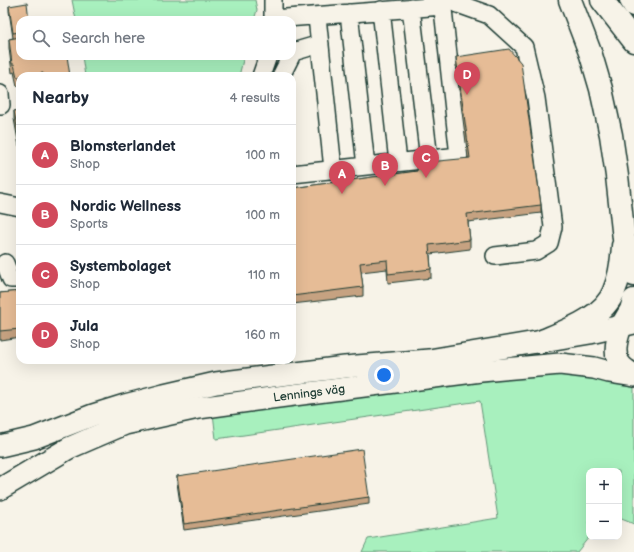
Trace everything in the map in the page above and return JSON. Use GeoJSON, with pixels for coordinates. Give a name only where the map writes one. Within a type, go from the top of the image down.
{"type":"FeatureCollection","features":[{"type":"Feature","properties":{"kind":"highway"},"geometry":{"type":"LineString","coordinates":[[570,0],[591,55],[611,135],[624,239],[634,275]]}},
{"type":"Feature","properties":{"kind":"highway"},"geometry":{"type":"LineString","coordinates":[[602,0],[634,41]]}},
{"type":"Feature","properties":{"kind":"highway"},"geometry":{"type":"LineString","coordinates":[[631,0],[634,4]]}},
{"type":"Feature","properties":{"kind":"highway"},"geometry":{"type":"LineString","coordinates":[[540,342],[578,325],[601,310],[614,292],[621,266],[624,239]]}},
{"type":"Feature","properties":{"kind":"highway"},"geometry":{"type":"LineString","coordinates":[[627,325],[634,300]]}},
{"type":"Feature","properties":{"kind":"main road","name":"Lennings väg"},"geometry":{"type":"LineString","coordinates":[[0,446],[34,438],[93,415],[125,405],[216,383],[345,367],[429,360],[540,342],[627,325]]}},
{"type":"Feature","properties":{"kind":"main road"},"geometry":{"type":"LineString","coordinates":[[627,325],[616,340],[616,355],[620,364],[634,375]]}},
{"type":"Feature","properties":{"kind":"main road","name":"Lennings väg"},"geometry":{"type":"LineString","coordinates":[[0,489],[70,448],[125,424],[198,408],[480,371],[560,364],[634,375]]}},
{"type":"Feature","properties":{"kind":"street"},"geometry":{"type":"LineString","coordinates":[[273,0],[273,16]]}},
{"type":"Feature","properties":{"kind":"street"},"geometry":{"type":"LineString","coordinates":[[296,18],[411,8],[444,2],[489,15],[524,47],[536,98],[553,227],[549,243],[536,251],[495,256]]}},
{"type":"Feature","properties":{"kind":"street"},"geometry":{"type":"LineString","coordinates":[[296,174],[460,156],[444,2]]}},
{"type":"Feature","properties":{"kind":"street"},"geometry":{"type":"LineString","coordinates":[[411,8],[428,159]]}},
{"type":"Feature","properties":{"kind":"street"},"geometry":{"type":"LineString","coordinates":[[381,10],[398,162]]}},
{"type":"Feature","properties":{"kind":"street"},"geometry":{"type":"LineString","coordinates":[[349,13],[366,166]]}},
{"type":"Feature","properties":{"kind":"street"},"geometry":{"type":"LineString","coordinates":[[317,16],[333,169]]}},
{"type":"Feature","properties":{"kind":"street"},"geometry":{"type":"LineString","coordinates":[[296,51],[320,44]]}},
{"type":"Feature","properties":{"kind":"street"},"geometry":{"type":"LineString","coordinates":[[263,72],[267,60]]}},
{"type":"Feature","properties":{"kind":"street"},"geometry":{"type":"LineString","coordinates":[[283,72],[289,60]]}},
{"type":"Feature","properties":{"kind":"street"},"geometry":{"type":"LineString","coordinates":[[0,94],[0,105]]}},
{"type":"Feature","properties":{"kind":"street"},"geometry":{"type":"LineString","coordinates":[[0,203],[16,206]]}},
{"type":"Feature","properties":{"kind":"street"},"geometry":{"type":"LineString","coordinates":[[8,263],[11,279],[16,279]]}},
{"type":"Feature","properties":{"kind":"green space"},"geometry":{"type":"Polygon","coordinates":[[[72,0],[255,0],[257,10],[255,16],[75,16],[72,0]]]}},
{"type":"Feature","properties":{"kind":"green space"},"geometry":{"type":"Polygon","coordinates":[[[83,60],[243,60],[240,72],[84,72],[83,60]]]}},
{"type":"Feature","properties":{"kind":"green space"},"geometry":{"type":"Polygon","coordinates":[[[634,365],[634,524],[622,519],[622,468],[586,468],[587,540],[577,552],[362,552],[368,539],[498,518],[480,401],[216,439],[213,413],[634,365]]]}},
{"type":"Feature","properties":{"kind":"building"},"geometry":{"type":"Polygon","coordinates":[[[27,3],[29,16],[16,16],[16,33],[13,33],[9,6],[27,3]]]}},
{"type":"Feature","properties":{"kind":"building"},"geometry":{"type":"Polygon","coordinates":[[[16,38],[16,60],[68,60],[69,72],[16,73],[14,64],[12,64],[9,39],[16,38]]]}},
{"type":"Feature","properties":{"kind":"building"},"geometry":{"type":"Polygon","coordinates":[[[509,49],[521,63],[541,205],[467,214],[470,240],[429,245],[431,269],[388,274],[387,260],[360,263],[363,287],[296,295],[296,187],[417,171],[418,163],[470,158],[456,57],[509,49]]]}},
{"type":"Feature","properties":{"kind":"building"},"geometry":{"type":"Polygon","coordinates":[[[14,111],[16,111],[16,121],[14,111]]]}},
{"type":"Feature","properties":{"kind":"building"},"geometry":{"type":"Polygon","coordinates":[[[16,291],[16,329],[0,331],[0,293],[16,291]]]}},
{"type":"Feature","properties":{"kind":"building"},"geometry":{"type":"Polygon","coordinates":[[[362,449],[369,497],[184,524],[177,476],[362,449]]]}},
{"type":"Feature","properties":{"kind":"place","name":"Jula"},"geometry":{"type":"Point","coordinates":[467,95]}},
{"type":"Feature","properties":{"kind":"place","name":"Systembolaget"},"geometry":{"type":"Point","coordinates":[426,178]}},
{"type":"Feature","properties":{"kind":"place","name":"Nordic Wellness"},"geometry":{"type":"Point","coordinates":[385,186]}},
{"type":"Feature","properties":{"kind":"place","name":"Blomsterlandet"},"geometry":{"type":"Point","coordinates":[342,194]}}]}
